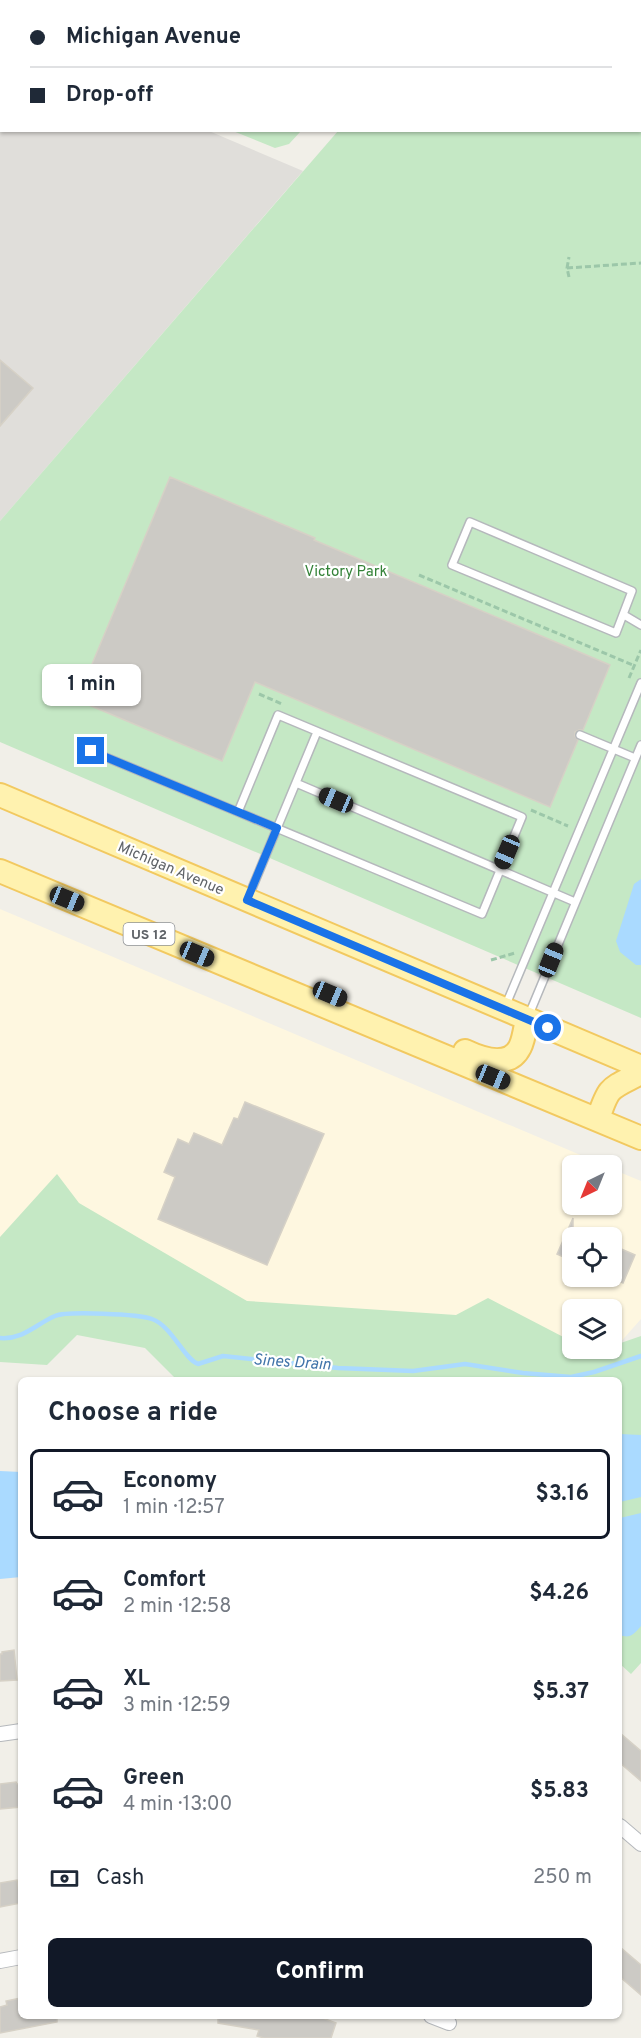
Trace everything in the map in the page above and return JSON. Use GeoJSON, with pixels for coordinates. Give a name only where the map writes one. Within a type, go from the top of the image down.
{"type":"FeatureCollection","features":[{"type":"Feature","properties":{"kind":"main road","name":"Michigan Avenue"},"geometry":{"type":"LineString","coordinates":[[0,795],[641,1067]]}},
{"type":"Feature","properties":{"kind":"main road","name":"US 12"},"geometry":{"type":"LineString","coordinates":[[0,871],[641,1138]]}},
{"type":"Feature","properties":{"kind":"main road"},"geometry":{"type":"LineString","coordinates":[[312,1001],[330,994],[474,1055],[501,1062],[515,1054],[521,1047],[527,1019]]}},
{"type":"Feature","properties":{"kind":"main road"},"geometry":{"type":"LineString","coordinates":[[598,1119],[606,1095],[615,1086],[641,1073]]}},
{"type":"Feature","properties":{"kind":"street"},"geometry":{"type":"LineString","coordinates":[[0,1734],[18,1731]]}},
{"type":"Feature","properties":{"kind":"street"},"geometry":{"type":"LineString","coordinates":[[622,1828],[641,1844]]}},
{"type":"Feature","properties":{"kind":"street"},"geometry":{"type":"LineString","coordinates":[[0,1961],[18,1958]]}},
{"type":"Feature","properties":{"kind":"street"},"geometry":{"type":"LineString","coordinates":[[439,2019],[449,2023]]}},
{"type":"Feature","properties":{"kind":"lane"},"geometry":{"type":"LineString","coordinates":[[470,522],[632,591],[624,615],[616,633],[452,565],[470,522]]}},
{"type":"Feature","properties":{"kind":"lane"},"geometry":{"type":"LineString","coordinates":[[624,615],[641,625]]}},
{"type":"Feature","properties":{"kind":"lane"},"geometry":{"type":"LineString","coordinates":[[504,1009],[641,682]]}},
{"type":"Feature","properties":{"kind":"lane"},"geometry":{"type":"LineString","coordinates":[[91,751],[482,914],[522,817],[278,715],[238,812]]}},
{"type":"Feature","properties":{"kind":"lane"},"geometry":{"type":"LineString","coordinates":[[247,900],[317,732]]}},
{"type":"Feature","properties":{"kind":"lane"},"geometry":{"type":"LineString","coordinates":[[580,735],[635,758]]}},
{"type":"Feature","properties":{"kind":"lane"},"geometry":{"type":"LineString","coordinates":[[527,1019],[641,745]]}},
{"type":"Feature","properties":{"kind":"lane"},"geometry":{"type":"LineString","coordinates":[[296,783],[575,902]]}},
{"type":"Feature","properties":{"kind":"path"},"geometry":{"type":"LineString","coordinates":[[569,257],[567,268],[569,277]]}},
{"type":"Feature","properties":{"kind":"path"},"geometry":{"type":"LineString","coordinates":[[567,268],[641,263]]}},
{"type":"Feature","properties":{"kind":"path"},"geometry":{"type":"LineString","coordinates":[[419,576],[635,666]]}},
{"type":"Feature","properties":{"kind":"path"},"geometry":{"type":"LineString","coordinates":[[626,685],[641,650]]}},
{"type":"Feature","properties":{"kind":"path"},"geometry":{"type":"LineString","coordinates":[[491,960],[515,953],[517,946]]}},
{"type":"Feature","properties":{"kind":"shaded area"},"geometry":{"type":"Polygon","coordinates":[[[0,132],[211,132],[303,171],[0,521],[0,132]]]}},
{"type":"Feature","properties":{"kind":"shaded area"},"geometry":{"type":"Polygon","coordinates":[[[0,909],[580,1155],[562,1155],[562,1215],[622,1215],[622,1173],[641,1181],[641,1319],[622,1340],[622,1299],[562,1299],[562,1359],[606,1359],[594,1372],[0,1292],[0,909]]]}},
{"type":"Feature","properties":{"kind":"green space"},"geometry":{"type":"Polygon","coordinates":[[[235,132],[300,132],[289,144],[275,148],[235,132]]]}},
{"type":"Feature","properties":{"kind":"green space","name":"Victory Park"},"geometry":{"type":"Polygon","coordinates":[[[337,132],[641,132],[641,1018],[0,742],[0,521],[337,132]]]}},
{"type":"Feature","properties":{"kind":"green space"},"geometry":{"type":"Polygon","coordinates":[[[57,1174],[79,1203],[247,1301],[456,1315],[488,1298],[562,1336],[562,1359],[622,1359],[622,1343],[641,1336],[641,1663],[631,1674],[622,1666],[622,1377],[174,1377],[145,1348],[77,1335],[47,1365],[0,1362],[0,1237],[57,1174]]]}},
{"type":"Feature","properties":{"kind":"water"},"geometry":{"type":"Polygon","coordinates":[[[641,879],[641,965],[636,965],[620,952],[616,941],[634,884],[641,879]]]}},
{"type":"Feature","properties":{"kind":"water"},"geometry":{"type":"Polygon","coordinates":[[[622,1434],[641,1435],[641,1497],[622,1502],[622,1434]]]}},
{"type":"Feature","properties":{"kind":"water"},"geometry":{"type":"Polygon","coordinates":[[[0,1471],[18,1472],[18,1577],[0,1579],[0,1471]]]}},
{"type":"Feature","properties":{"kind":"water"},"geometry":{"type":"Polygon","coordinates":[[[641,1513],[641,1626],[632,1635],[627,1636],[622,1636],[622,1518],[641,1513]]]}},
{"type":"Feature","properties":{"kind":"building"},"geometry":{"type":"Polygon","coordinates":[[[0,360],[33,388],[0,426],[0,360]]]}},
{"type":"Feature","properties":{"kind":"building"},"geometry":{"type":"Polygon","coordinates":[[[170,477],[610,665],[583,730],[575,732],[578,740],[550,807],[255,682],[222,761],[77,700],[170,477]]]}},
{"type":"Feature","properties":{"kind":"building"},"geometry":{"type":"Polygon","coordinates":[[[245,1102],[324,1134],[267,1265],[158,1219],[175,1177],[164,1172],[178,1139],[189,1144],[194,1133],[222,1145],[234,1118],[238,1119],[245,1102]]]}},
{"type":"Feature","properties":{"kind":"building"},"geometry":{"type":"Polygon","coordinates":[[[562,1243],[562,1256],[557,1254],[562,1243]]]}},
{"type":"Feature","properties":{"kind":"building"},"geometry":{"type":"Polygon","coordinates":[[[622,1249],[635,1255],[622,1283],[622,1249]]]}},
{"type":"Feature","properties":{"kind":"building"},"geometry":{"type":"Polygon","coordinates":[[[14,1650],[17,1680],[0,1681],[0,1654],[14,1650]]]}},
{"type":"Feature","properties":{"kind":"building"},"geometry":{"type":"Polygon","coordinates":[[[622,1735],[641,1751],[641,1781],[622,1765],[622,1735]]]}},
{"type":"Feature","properties":{"kind":"building"},"geometry":{"type":"Polygon","coordinates":[[[16,1782],[18,1784],[18,1807],[0,1809],[0,1784],[16,1782]]]}},
{"type":"Feature","properties":{"kind":"building"},"geometry":{"type":"Polygon","coordinates":[[[17,1880],[18,1904],[0,1907],[0,1883],[17,1880]]]}},
{"type":"Feature","properties":{"kind":"building"},"geometry":{"type":"Polygon","coordinates":[[[622,1949],[641,1965],[641,1995],[622,1979],[622,1949]]]}},
{"type":"Feature","properties":{"kind":"building"},"geometry":{"type":"Polygon","coordinates":[[[18,1999],[18,2019],[57,2019],[57,2022],[0,2033],[0,2007],[7,2005],[6,2001],[18,1999]]]}},
{"type":"Feature","properties":{"kind":"building"},"geometry":{"type":"Polygon","coordinates":[[[218,2019],[325,2019],[336,2023],[331,2038],[264,2038],[257,2036],[259,2030],[218,2023],[218,2019]]]}},
{"type":"Feature","properties":{"kind":"waterway","name":"Sines Drain"},"geometry":{"type":"LineString","coordinates":[[0,1338],[16,1337],[62,1314],[103,1314],[152,1319],[166,1328],[188,1356],[198,1364],[223,1356],[338,1368],[413,1371],[465,1364],[523,1373],[571,1377],[594,1372],[641,1356]]}},
{"type":"Feature","properties":{"kind":"route"},"geometry":{"type":"LineString","coordinates":[[91,751],[277,828],[247,900],[548,1028]]}}]}
